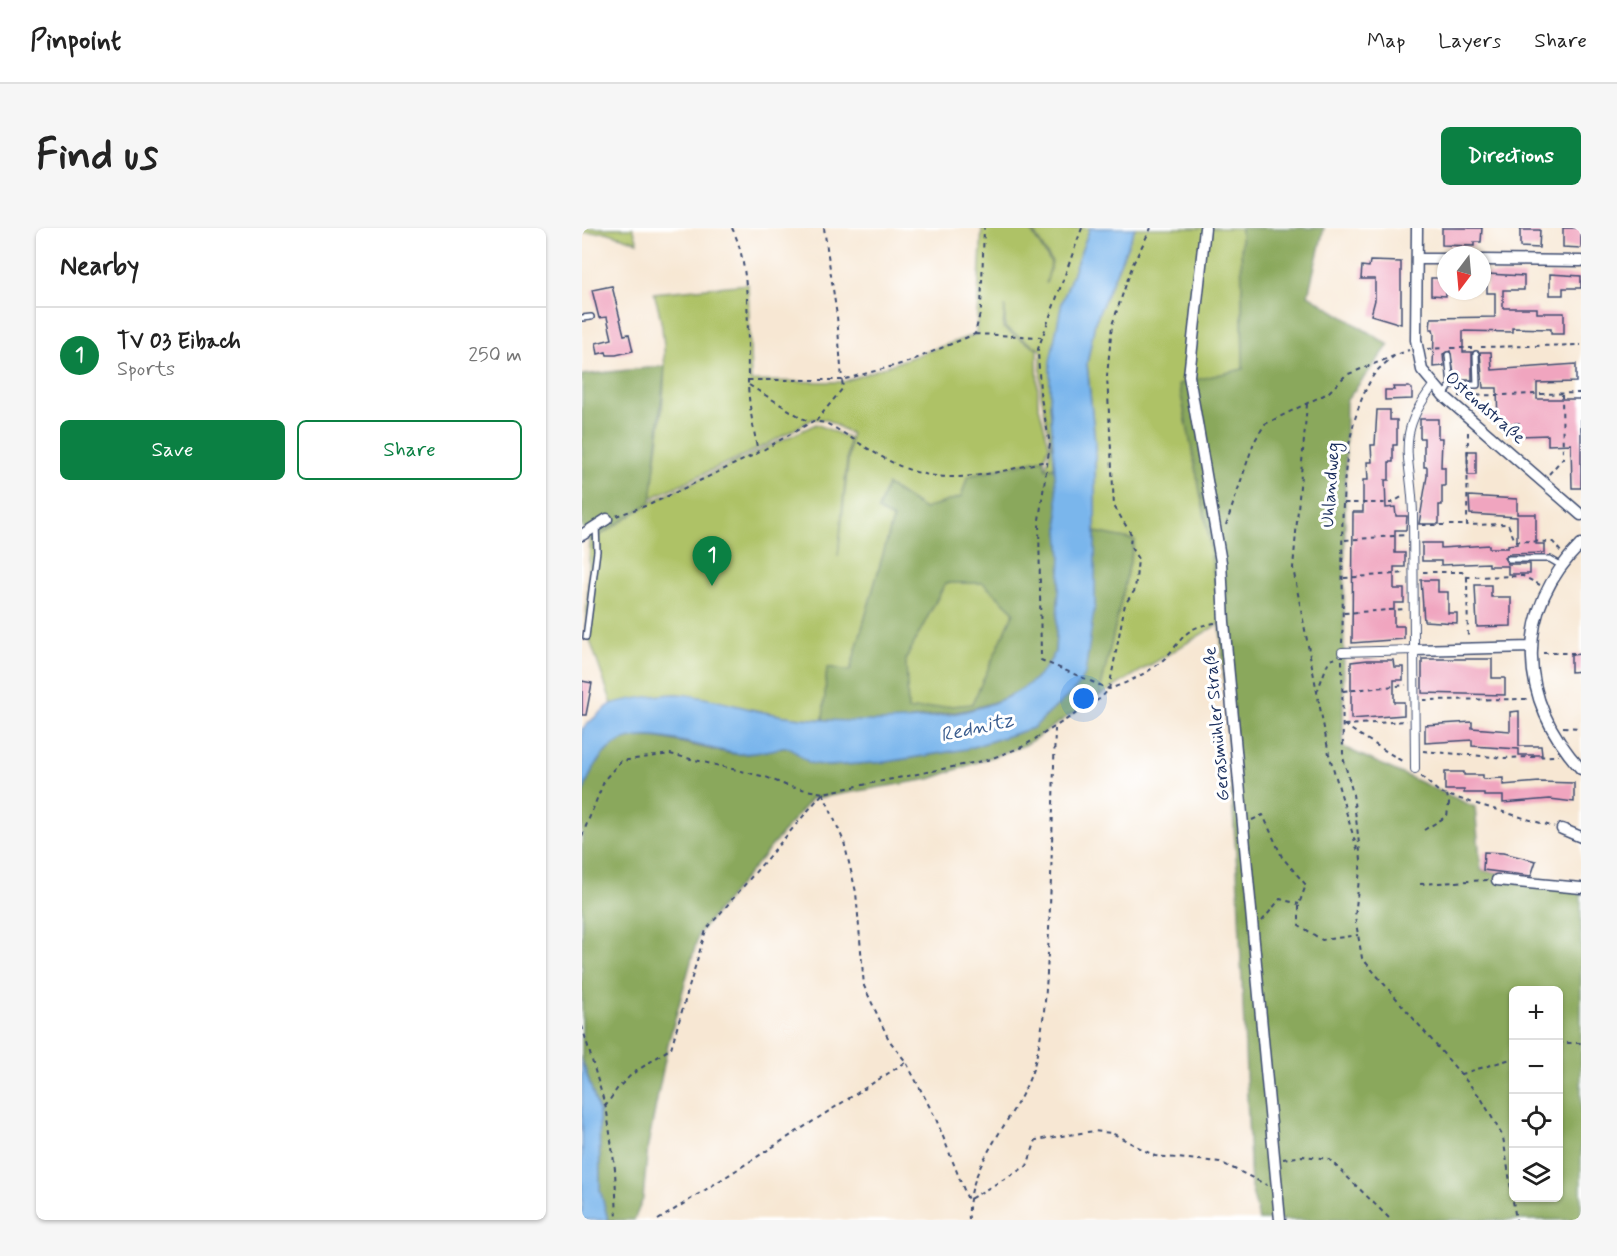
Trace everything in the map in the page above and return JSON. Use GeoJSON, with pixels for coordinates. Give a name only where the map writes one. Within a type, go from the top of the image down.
{"type":"FeatureCollection","features":[{"type":"Feature","properties":{"kind":"street","name":"Gerasmühler Straße"},"geometry":{"type":"LineString","coordinates":[[1205,228],[1189,376],[1221,562],[1224,622],[1280,1220]]}},
{"type":"Feature","properties":{"kind":"street","name":"Ostendstraße"},"geometry":{"type":"LineString","coordinates":[[1417,228],[1416,349],[1422,370],[1444,396],[1581,515]]}},
{"type":"Feature","properties":{"kind":"street"},"geometry":{"type":"LineString","coordinates":[[1417,259],[1437,259]]}},
{"type":"Feature","properties":{"kind":"street"},"geometry":{"type":"LineString","coordinates":[[1491,260],[1581,261]]}},
{"type":"Feature","properties":{"kind":"street"},"geometry":{"type":"LineString","coordinates":[[1415,770],[1414,530],[1413,492],[1408,477],[1408,432],[1411,419],[1434,386]]}},
{"type":"Feature","properties":{"kind":"street"},"geometry":{"type":"LineString","coordinates":[[582,535],[607,519]]}},
{"type":"Feature","properties":{"kind":"street"},"geometry":{"type":"LineString","coordinates":[[1581,544],[1564,562],[1543,597],[1531,650],[1537,699],[1545,720],[1563,750],[1581,769]]}},
{"type":"Feature","properties":{"kind":"street"},"geometry":{"type":"LineString","coordinates":[[1342,655],[1414,650],[1531,650]]}},
{"type":"Feature","properties":{"kind":"street"},"geometry":{"type":"LineString","coordinates":[[1562,829],[1581,837]]}},
{"type":"Feature","properties":{"kind":"street"},"geometry":{"type":"LineString","coordinates":[[1497,880],[1581,888]]}},
{"type":"Feature","properties":{"kind":"lane"},"geometry":{"type":"LineString","coordinates":[[582,318],[591,317]]}},
{"type":"Feature","properties":{"kind":"lane"},"geometry":{"type":"LineString","coordinates":[[1450,385],[1477,385],[1476,354]]}},
{"type":"Feature","properties":{"kind":"lane"},"geometry":{"type":"LineString","coordinates":[[1444,396],[1450,385],[1448,355]]}},
{"type":"Feature","properties":{"kind":"lane"},"geometry":{"type":"LineString","coordinates":[[586,637],[597,551],[596,526]]}},
{"type":"Feature","properties":{"kind":"lane"},"geometry":{"type":"LineString","coordinates":[[1509,559],[1550,559],[1564,562]]}},
{"type":"Feature","properties":{"kind":"path"},"geometry":{"type":"LineString","coordinates":[[732,228],[739,242],[748,322],[748,384],[758,453]]}},
{"type":"Feature","properties":{"kind":"path"},"geometry":{"type":"LineString","coordinates":[[816,421],[843,388],[837,316],[824,228]]}},
{"type":"Feature","properties":{"kind":"path"},"geometry":{"type":"LineString","coordinates":[[975,334],[981,309],[984,228]]}},
{"type":"Feature","properties":{"kind":"path"},"geometry":{"type":"LineString","coordinates":[[1082,228],[1038,349],[1040,393],[1050,444],[1046,461],[1038,560],[1040,654],[1046,664],[1109,689]]}},
{"type":"Feature","properties":{"kind":"path"},"geometry":{"type":"LineString","coordinates":[[1109,689],[1125,604],[1135,591],[1138,559],[1130,546],[1131,534],[1114,506],[1107,376],[1112,325],[1133,264],[1151,228]]}},
{"type":"Feature","properties":{"kind":"path"},"geometry":{"type":"LineString","coordinates":[[748,380],[842,380],[908,362],[975,334],[1042,337]]}},
{"type":"Feature","properties":{"kind":"path","name":"Uhlandweg"},"geometry":{"type":"LineString","coordinates":[[1360,860],[1353,794],[1343,757],[1342,655],[1344,503],[1349,442],[1363,398],[1374,374],[1396,354],[1416,349],[1581,345]]}},
{"type":"Feature","properties":{"kind":"path"},"geometry":{"type":"LineString","coordinates":[[1221,517],[1227,525],[1254,442],[1265,424],[1328,393],[1346,375],[1396,354]]}},
{"type":"Feature","properties":{"kind":"path"},"geometry":{"type":"LineString","coordinates":[[748,384],[810,423]]}},
{"type":"Feature","properties":{"kind":"path"},"geometry":{"type":"LineString","coordinates":[[1544,481],[1563,458],[1562,393]]}},
{"type":"Feature","properties":{"kind":"path"},"geometry":{"type":"LineString","coordinates":[[1444,396],[1581,393]]}},
{"type":"Feature","properties":{"kind":"path"},"geometry":{"type":"LineString","coordinates":[[1308,404],[1293,568],[1329,754],[1360,860],[1355,917],[1362,958],[1481,1098],[1503,1137],[1516,1220]]}},
{"type":"Feature","properties":{"kind":"path"},"geometry":{"type":"LineString","coordinates":[[607,519],[651,504],[758,453],[816,421],[826,423],[909,470],[942,478],[964,478],[1046,461]]}},
{"type":"Feature","properties":{"kind":"path"},"geometry":{"type":"LineString","coordinates":[[1467,525],[1466,437],[1475,423]]}},
{"type":"Feature","properties":{"kind":"path"},"geometry":{"type":"LineString","coordinates":[[1344,503],[1391,503],[1413,492]]}},
{"type":"Feature","properties":{"kind":"path"},"geometry":{"type":"LineString","coordinates":[[1344,540],[1414,530],[1508,524],[1515,541],[1553,542],[1564,562]]}},
{"type":"Feature","properties":{"kind":"path"},"geometry":{"type":"LineString","coordinates":[[1344,578],[1414,572],[1462,572],[1467,577],[1469,649]]}},
{"type":"Feature","properties":{"kind":"path"},"geometry":{"type":"LineString","coordinates":[[1467,577],[1523,576],[1547,589]]}},
{"type":"Feature","properties":{"kind":"path"},"geometry":{"type":"LineString","coordinates":[[1344,613],[1414,609]]}},
{"type":"Feature","properties":{"kind":"path"},"geometry":{"type":"LineString","coordinates":[[582,836],[605,779],[621,761],[670,754],[766,777],[790,787],[823,793],[987,760],[1022,747],[1055,729],[1101,698],[1109,689],[1162,661],[1185,634],[1196,626],[1224,622]]}},
{"type":"Feature","properties":{"kind":"path"},"geometry":{"type":"LineString","coordinates":[[1531,650],[1574,653]]}},
{"type":"Feature","properties":{"kind":"path"},"geometry":{"type":"LineString","coordinates":[[1317,692],[1329,660],[1342,655]]}},
{"type":"Feature","properties":{"kind":"path"},"geometry":{"type":"LineString","coordinates":[[1342,691],[1414,684]]}},
{"type":"Feature","properties":{"kind":"path"},"geometry":{"type":"LineString","coordinates":[[1414,700],[1537,699]]}},
{"type":"Feature","properties":{"kind":"path"},"geometry":{"type":"LineString","coordinates":[[1344,725],[1414,720]]}},
{"type":"Feature","properties":{"kind":"path"},"geometry":{"type":"LineString","coordinates":[[1344,725],[1415,770],[1440,793],[1562,829]]}},
{"type":"Feature","properties":{"kind":"path"},"geometry":{"type":"LineString","coordinates":[[968,1200],[976,1178],[1027,1084],[1037,1052],[1048,966],[1055,729]]}},
{"type":"Feature","properties":{"kind":"path"},"geometry":{"type":"LineString","coordinates":[[1415,750],[1505,758],[1554,756],[1563,750]]}},
{"type":"Feature","properties":{"kind":"path"},"geometry":{"type":"LineString","coordinates":[[823,793],[844,842],[855,892],[864,986],[889,1040],[906,1062],[936,1119],[968,1200],[969,1220]]}},
{"type":"Feature","properties":{"kind":"path"},"geometry":{"type":"LineString","coordinates":[[605,1107],[617,1089],[632,1074],[671,1048],[706,930],[823,793]]}},
{"type":"Feature","properties":{"kind":"path"},"geometry":{"type":"LineString","coordinates":[[1424,830],[1447,816],[1449,803],[1447,795]]}},
{"type":"Feature","properties":{"kind":"path"},"geometry":{"type":"LineString","coordinates":[[1243,825],[1263,815],[1282,857],[1306,885],[1299,904],[1299,925],[1322,940],[1358,935]]}},
{"type":"Feature","properties":{"kind":"path"},"geometry":{"type":"LineString","coordinates":[[1420,884],[1497,880]]}},
{"type":"Feature","properties":{"kind":"path"},"geometry":{"type":"LineString","coordinates":[[1253,933],[1280,899],[1299,904]]}},
{"type":"Feature","properties":{"kind":"path"},"geometry":{"type":"LineString","coordinates":[[582,1026],[605,1107],[615,1169],[617,1220]]}},
{"type":"Feature","properties":{"kind":"path"},"geometry":{"type":"LineString","coordinates":[[1563,1043],[1581,1043]]}},
{"type":"Feature","properties":{"kind":"path"},"geometry":{"type":"LineString","coordinates":[[1461,1074],[1509,1060]]}},
{"type":"Feature","properties":{"kind":"path"},"geometry":{"type":"LineString","coordinates":[[658,1220],[906,1062]]}},
{"type":"Feature","properties":{"kind":"path"},"geometry":{"type":"LineString","coordinates":[[968,1200],[1027,1166],[1036,1140],[1094,1131],[1112,1133],[1155,1156],[1220,1162],[1277,1190]]}},
{"type":"Feature","properties":{"kind":"path"},"geometry":{"type":"LineString","coordinates":[[1274,1160],[1303,1156],[1329,1159],[1391,1220]]}},
{"type":"Feature","properties":{"kind":"green space"},"geometry":{"type":"Polygon","coordinates":[[[582,228],[633,228],[638,242],[606,232],[582,233],[582,228]]]}},
{"type":"Feature","properties":{"kind":"green space"},"geometry":{"type":"Polygon","coordinates":[[[982,228],[1029,228],[1051,263],[1046,284],[1052,262],[1031,228],[1090,228],[1062,302],[1050,403],[1055,467],[1046,470],[1051,444],[1041,393],[1041,350],[1005,328],[1005,306],[1003,328],[1037,349],[1038,403],[1049,445],[1044,459],[968,476],[961,497],[924,509],[887,485],[878,510],[893,519],[850,671],[827,668],[823,720],[784,716],[677,694],[612,704],[586,629],[590,542],[651,502],[816,424],[849,438],[838,557],[851,434],[826,419],[813,419],[768,444],[651,498],[665,369],[664,343],[654,293],[748,284],[751,381],[843,382],[976,334],[982,228]]]}},
{"type":"Feature","properties":{"kind":"green space"},"geometry":{"type":"Polygon","coordinates":[[[1135,228],[1241,228],[1243,369],[1179,384],[1208,532],[1220,623],[1099,696],[1135,540],[1095,532],[1095,442],[1087,364],[1095,322],[1135,228]]]}},
{"type":"Feature","properties":{"kind":"green space"},"geometry":{"type":"Polygon","coordinates":[[[1241,228],[1324,228],[1308,295],[1389,345],[1346,401],[1343,747],[1475,807],[1481,870],[1581,886],[1581,1220],[1259,1220],[1251,1187],[1237,869],[1220,623],[1208,532],[1179,384],[1243,369],[1241,228]]]}},
{"type":"Feature","properties":{"kind":"green space"},"geometry":{"type":"Polygon","coordinates":[[[665,366],[651,502],[590,542],[582,526],[582,375],[665,366]]]}},
{"type":"Feature","properties":{"kind":"green space"},"geometry":{"type":"Polygon","coordinates":[[[1044,459],[1046,469],[1055,467],[1061,558],[1055,652],[1045,669],[1032,682],[1016,692],[999,700],[961,711],[888,723],[823,720],[827,667],[850,671],[893,519],[878,510],[887,485],[924,509],[961,497],[968,476],[1044,459]],[[945,583],[906,659],[908,710],[972,704],[1014,612],[983,583],[945,583]]]}},
{"type":"Feature","properties":{"kind":"green space"},"geometry":{"type":"Polygon","coordinates":[[[1095,532],[1135,540],[1099,696],[1025,745],[930,779],[811,799],[699,933],[668,1044],[648,1145],[643,1199],[634,1220],[608,1220],[600,1190],[599,1112],[582,1060],[582,797],[594,767],[609,749],[625,739],[644,736],[736,754],[790,748],[810,763],[828,766],[886,762],[966,749],[1033,728],[1076,688],[1095,603],[1095,532]]]}},
{"type":"Feature","properties":{"kind":"green space"},"geometry":{"type":"Polygon","coordinates":[[[946,583],[983,583],[1014,612],[972,705],[908,710],[905,659],[946,583]]]}},
{"type":"Feature","properties":{"kind":"water","name":"Rednitz"},"geometry":{"type":"Polygon","coordinates":[[[1090,228],[1135,228],[1095,322],[1087,364],[1095,442],[1095,603],[1085,674],[1076,688],[1033,728],[966,749],[886,762],[828,766],[810,763],[790,748],[784,747],[738,754],[663,738],[629,739],[614,745],[602,756],[591,773],[582,797],[582,729],[615,703],[677,694],[785,716],[852,721],[893,721],[934,717],[973,709],[1008,696],[1037,678],[1055,652],[1061,558],[1050,403],[1050,362],[1062,302],[1090,228]]]}},
{"type":"Feature","properties":{"kind":"water"},"geometry":{"type":"Polygon","coordinates":[[[582,1060],[599,1112],[600,1190],[608,1220],[582,1220],[582,1060]]]}},
{"type":"Feature","properties":{"kind":"building"},"geometry":{"type":"Polygon","coordinates":[[[1442,228],[1482,228],[1481,242],[1474,242],[1474,246],[1442,245],[1442,228]]]}},
{"type":"Feature","properties":{"kind":"building"},"geometry":{"type":"Polygon","coordinates":[[[1563,228],[1581,228],[1581,248],[1563,247],[1563,228]]]}},
{"type":"Feature","properties":{"kind":"building"},"geometry":{"type":"Polygon","coordinates":[[[1520,230],[1540,230],[1539,248],[1520,247],[1520,230]]]}},
{"type":"Feature","properties":{"kind":"building"},"geometry":{"type":"Polygon","coordinates":[[[1370,261],[1401,262],[1401,324],[1371,315],[1375,300],[1375,279],[1361,279],[1362,266],[1369,267],[1370,261]]]}},
{"type":"Feature","properties":{"kind":"building"},"geometry":{"type":"Polygon","coordinates":[[[1491,274],[1524,276],[1524,290],[1503,290],[1503,308],[1537,308],[1537,313],[1564,313],[1564,334],[1551,334],[1551,329],[1512,328],[1512,332],[1463,331],[1463,352],[1472,352],[1472,380],[1455,380],[1450,351],[1443,354],[1444,366],[1433,367],[1434,334],[1433,329],[1430,329],[1431,318],[1495,317],[1495,293],[1491,293],[1491,274]]]}},
{"type":"Feature","properties":{"kind":"building"},"geometry":{"type":"Polygon","coordinates":[[[1550,274],[1581,276],[1581,288],[1563,288],[1563,295],[1550,295],[1550,274]]]}},
{"type":"Feature","properties":{"kind":"building"},"geometry":{"type":"Polygon","coordinates":[[[1431,278],[1437,278],[1437,295],[1431,295],[1431,278]]]}},
{"type":"Feature","properties":{"kind":"building"},"geometry":{"type":"Polygon","coordinates":[[[612,286],[624,335],[629,334],[633,351],[616,355],[607,355],[606,352],[598,354],[596,343],[612,339],[607,317],[599,318],[592,290],[612,286]]]}},
{"type":"Feature","properties":{"kind":"building"},"geometry":{"type":"Polygon","coordinates":[[[1480,352],[1491,352],[1492,370],[1576,364],[1576,382],[1537,383],[1537,399],[1581,399],[1581,488],[1572,488],[1571,444],[1548,445],[1548,435],[1519,436],[1519,423],[1498,424],[1497,388],[1483,388],[1480,352]]]}},
{"type":"Feature","properties":{"kind":"building"},"geometry":{"type":"Polygon","coordinates":[[[1393,387],[1409,387],[1412,389],[1412,399],[1385,400],[1385,390],[1394,390],[1393,387]]]}},
{"type":"Feature","properties":{"kind":"building"},"geometry":{"type":"Polygon","coordinates":[[[1377,410],[1390,410],[1390,420],[1397,420],[1397,445],[1393,445],[1393,462],[1389,462],[1389,480],[1385,480],[1386,508],[1395,507],[1396,516],[1407,516],[1406,530],[1395,530],[1395,553],[1405,553],[1405,567],[1394,567],[1394,589],[1404,589],[1404,603],[1394,603],[1394,626],[1404,626],[1404,639],[1352,643],[1353,512],[1363,512],[1363,480],[1368,480],[1367,462],[1372,462],[1371,445],[1375,445],[1377,410]]]}},
{"type":"Feature","properties":{"kind":"building"},"geometry":{"type":"Polygon","coordinates":[[[1420,419],[1438,419],[1438,438],[1442,438],[1441,467],[1445,467],[1445,486],[1442,486],[1442,505],[1439,505],[1439,524],[1419,524],[1427,476],[1427,467],[1424,467],[1424,438],[1420,438],[1420,419]]]}},
{"type":"Feature","properties":{"kind":"building"},"geometry":{"type":"Polygon","coordinates":[[[1467,451],[1476,451],[1476,475],[1468,475],[1467,451]]]}},
{"type":"Feature","properties":{"kind":"building"},"geometry":{"type":"Polygon","coordinates":[[[1469,496],[1517,499],[1517,514],[1536,514],[1536,544],[1544,544],[1544,553],[1509,554],[1504,558],[1508,564],[1530,564],[1530,574],[1508,574],[1508,566],[1489,566],[1489,563],[1441,565],[1441,561],[1422,561],[1422,543],[1441,543],[1441,548],[1489,545],[1489,548],[1508,548],[1508,545],[1517,544],[1517,517],[1470,514],[1469,496]]]}},
{"type":"Feature","properties":{"kind":"building"},"geometry":{"type":"Polygon","coordinates":[[[1421,580],[1438,580],[1438,592],[1448,592],[1448,613],[1457,613],[1457,623],[1424,621],[1421,580]]]}},
{"type":"Feature","properties":{"kind":"building"},"geometry":{"type":"Polygon","coordinates":[[[1475,585],[1491,585],[1491,597],[1511,597],[1511,626],[1477,627],[1475,585]]]}},
{"type":"Feature","properties":{"kind":"building"},"geometry":{"type":"Polygon","coordinates":[[[1581,654],[1581,671],[1571,672],[1571,655],[1581,654]]]}},
{"type":"Feature","properties":{"kind":"building"},"geometry":{"type":"Polygon","coordinates":[[[1422,659],[1492,659],[1492,678],[1505,678],[1505,695],[1422,693],[1422,659]]]}},
{"type":"Feature","properties":{"kind":"building"},"geometry":{"type":"Polygon","coordinates":[[[1393,660],[1394,667],[1403,667],[1403,680],[1394,680],[1394,702],[1404,702],[1404,715],[1351,719],[1351,662],[1393,660]]]}},
{"type":"Feature","properties":{"kind":"building"},"geometry":{"type":"Polygon","coordinates":[[[582,681],[592,683],[586,715],[582,715],[582,681]]]}},
{"type":"Feature","properties":{"kind":"building"},"geometry":{"type":"Polygon","coordinates":[[[1519,711],[1519,746],[1541,746],[1542,755],[1519,755],[1519,749],[1472,746],[1472,740],[1425,743],[1425,725],[1472,722],[1472,728],[1510,731],[1510,712],[1519,711]]]}},
{"type":"Feature","properties":{"kind":"building"},"geometry":{"type":"Polygon","coordinates":[[[1445,772],[1483,775],[1483,779],[1503,778],[1503,785],[1540,782],[1574,783],[1574,802],[1550,799],[1503,803],[1503,796],[1464,793],[1464,790],[1445,790],[1445,772]]]}},
{"type":"Feature","properties":{"kind":"building"},"geometry":{"type":"Polygon","coordinates":[[[1484,852],[1503,853],[1536,861],[1531,876],[1483,870],[1484,852]]]}},
{"type":"Feature","properties":{"kind":"place","name":"TV 03 Eibach"},"geometry":{"type":"Point","coordinates":[712,586]}}]}
